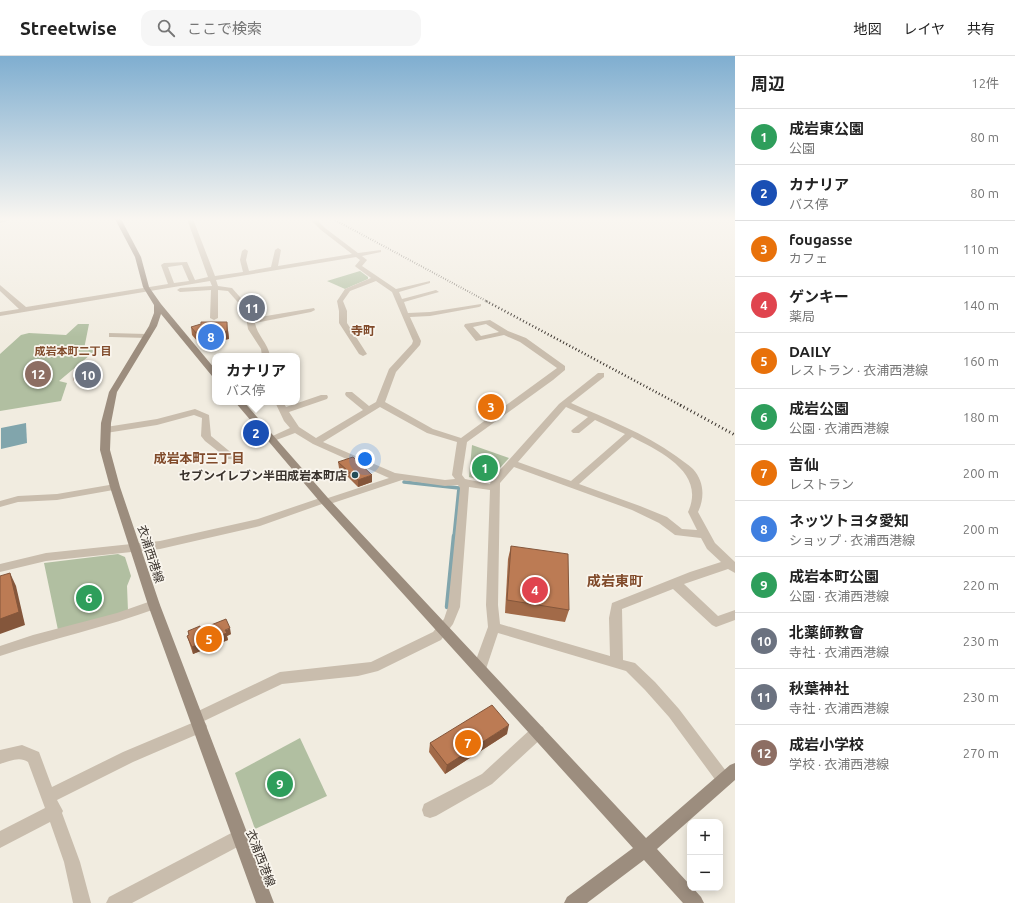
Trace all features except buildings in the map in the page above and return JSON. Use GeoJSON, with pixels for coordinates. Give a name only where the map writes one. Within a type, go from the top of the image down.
{"type":"FeatureCollection","features":[{"type":"Feature","properties":{"kind":"main road"},"geometry":{"type":"LineString","coordinates":[[138,259],[149,292],[212,370]]}},
{"type":"Feature","properties":{"kind":"main road","name":"衣浦西港線"},"geometry":{"type":"LineString","coordinates":[[158,305],[155,322],[113,392],[106,430],[105,450],[115,487],[154,605],[239,837],[265,903]]}},
{"type":"Feature","properties":{"kind":"main road"},"geometry":{"type":"LineString","coordinates":[[155,322],[164,318],[170,320]]}},
{"type":"Feature","properties":{"kind":"main road"},"geometry":{"type":"LineString","coordinates":[[242,405],[325,501],[695,903]]}},
{"type":"Feature","properties":{"kind":"main road"},"geometry":{"type":"LineString","coordinates":[[573,903],[645,849],[729,775]]}},
{"type":"Feature","properties":{"kind":"street"},"geometry":{"type":"LineString","coordinates":[[205,259],[215,288],[214,318]]}},
{"type":"Feature","properties":{"kind":"street"},"geometry":{"type":"LineString","coordinates":[[243,259],[247,272]]}},
{"type":"Feature","properties":{"kind":"street"},"geometry":{"type":"LineString","coordinates":[[274,268],[276,259]]}},
{"type":"Feature","properties":{"kind":"street"},"geometry":{"type":"LineString","coordinates":[[149,292],[213,278],[329,259]]}},
{"type":"Feature","properties":{"kind":"street"},"geometry":{"type":"LineString","coordinates":[[316,442],[380,403],[392,371],[416,345],[417,341],[395,290],[375,279],[358,266],[364,260],[362,259]]}},
{"type":"Feature","properties":{"kind":"street"},"geometry":{"type":"LineString","coordinates":[[172,286],[164,265],[185,263],[187,271],[193,282]]}},
{"type":"Feature","properties":{"kind":"street"},"geometry":{"type":"LineString","coordinates":[[363,354],[343,323],[343,312],[340,302],[347,290],[375,279]]}},
{"type":"Feature","properties":{"kind":"street"},"geometry":{"type":"LineString","coordinates":[[395,290],[428,282]]}},
{"type":"Feature","properties":{"kind":"street"},"geometry":{"type":"LineString","coordinates":[[0,287],[25,310]]}},
{"type":"Feature","properties":{"kind":"street"},"geometry":{"type":"LineString","coordinates":[[0,314],[149,292],[215,288],[230,289],[244,304],[251,321],[252,329],[265,349],[266,353]]}},
{"type":"Feature","properties":{"kind":"street"},"geometry":{"type":"LineString","coordinates":[[401,301],[436,292]]}},
{"type":"Feature","properties":{"kind":"street"},"geometry":{"type":"LineString","coordinates":[[407,315],[430,314],[479,305]]}},
{"type":"Feature","properties":{"kind":"street"},"geometry":{"type":"LineString","coordinates":[[251,321],[311,310]]}},
{"type":"Feature","properties":{"kind":"street"},"geometry":{"type":"LineString","coordinates":[[50,796],[198,722],[280,678],[358,670],[373,667],[437,636],[444,629],[454,607],[465,488],[457,475],[462,441],[477,427],[526,397],[562,368],[523,340],[505,333]]}},
{"type":"Feature","properties":{"kind":"street"},"geometry":{"type":"LineString","coordinates":[[112,335],[146,336]]}},
{"type":"Feature","properties":{"kind":"street"},"geometry":{"type":"LineString","coordinates":[[480,668],[494,627],[492,605],[495,482],[566,404],[601,375]]}},
{"type":"Feature","properties":{"kind":"street"},"geometry":{"type":"LineString","coordinates":[[349,394],[369,410]]}},
{"type":"Feature","properties":{"kind":"street"},"geometry":{"type":"LineString","coordinates":[[300,402],[324,397]]}},
{"type":"Feature","properties":{"kind":"street"},"geometry":{"type":"LineString","coordinates":[[380,403],[430,431],[462,441]]}},
{"type":"Feature","properties":{"kind":"street"},"geometry":{"type":"LineString","coordinates":[[566,404],[630,434],[664,452],[690,472],[698,490],[697,504],[693,512],[711,546],[733,566]]}},
{"type":"Feature","properties":{"kind":"street"},"geometry":{"type":"LineString","coordinates":[[281,406],[288,421],[296,429],[316,442],[399,478],[445,483],[462,482],[495,488]]}},
{"type":"Feature","properties":{"kind":"street"},"geometry":{"type":"LineString","coordinates":[[106,430],[157,422],[195,412],[206,417],[206,436],[208,439],[231,457]]}},
{"type":"Feature","properties":{"kind":"street"},"geometry":{"type":"LineString","coordinates":[[576,431],[594,417]]}},
{"type":"Feature","properties":{"kind":"street"},"geometry":{"type":"LineString","coordinates":[[271,439],[296,429]]}},
{"type":"Feature","properties":{"kind":"street"},"geometry":{"type":"LineString","coordinates":[[572,485],[630,434]]}},
{"type":"Feature","properties":{"kind":"street"},"geometry":{"type":"LineString","coordinates":[[512,463],[636,508],[663,520],[679,532],[705,535]]}},
{"type":"Feature","properties":{"kind":"street"},"geometry":{"type":"LineString","coordinates":[[0,568],[46,557],[160,545],[260,522],[399,478]]}},
{"type":"Feature","properties":{"kind":"street"},"geometry":{"type":"LineString","coordinates":[[0,504],[18,499],[57,497],[115,487]]}},
{"type":"Feature","properties":{"kind":"street"},"geometry":{"type":"LineString","coordinates":[[617,663],[615,622],[616,606],[635,598],[652,594],[694,575],[733,566]]}},
{"type":"Feature","properties":{"kind":"street"},"geometry":{"type":"LineString","coordinates":[[676,584],[716,622],[735,615]]}},
{"type":"Feature","properties":{"kind":"street"},"geometry":{"type":"LineString","coordinates":[[0,651],[33,640],[118,618],[154,605]]}},
{"type":"Feature","properties":{"kind":"street"},"geometry":{"type":"LineString","coordinates":[[494,627],[630,667],[650,686],[729,775]]}},
{"type":"Feature","properties":{"kind":"street"},"geometry":{"type":"LineString","coordinates":[[430,810],[487,779],[538,732]]}},
{"type":"Feature","properties":{"kind":"street"},"geometry":{"type":"LineString","coordinates":[[0,757],[23,752],[29,753],[34,757],[50,796],[72,862],[82,903]]}},
{"type":"Feature","properties":{"kind":"street"},"geometry":{"type":"LineString","coordinates":[[0,840],[55,811]]}},
{"type":"Feature","properties":{"kind":"street"},"geometry":{"type":"LineString","coordinates":[[115,903],[239,837]]}},
{"type":"Feature","properties":{"kind":"green space"},"geometry":{"type":"Polygon","coordinates":[[[360,271],[368,277],[368,279],[345,289],[327,281],[360,271]]]}},
{"type":"Feature","properties":{"kind":"green space"},"geometry":{"type":"Polygon","coordinates":[[[78,324],[89,324],[84,349],[96,350],[59,381],[67,383],[61,401],[0,411],[0,354],[21,335],[29,333],[66,335],[78,324]]]}},
{"type":"Feature","properties":{"kind":"green space"},"geometry":{"type":"Polygon","coordinates":[[[472,445],[509,458],[487,482],[469,477],[472,445]]]}},
{"type":"Feature","properties":{"kind":"green space"},"geometry":{"type":"Polygon","coordinates":[[[118,554],[125,557],[131,576],[127,586],[128,611],[58,630],[44,563],[118,554]]]}},
{"type":"Feature","properties":{"kind":"green space"},"geometry":{"type":"Polygon","coordinates":[[[300,738],[327,796],[255,829],[235,773],[300,738]]]}},
{"type":"Feature","properties":{"kind":"water"},"geometry":{"type":"Polygon","coordinates":[[[26,423],[27,443],[1,449],[1,428],[26,423]]]}},
{"type":"Feature","properties":{"kind":"waterway"},"geometry":{"type":"LineString","coordinates":[[404,482],[459,488],[454,537]]}},
{"type":"Feature","properties":{"kind":"waterway"},"geometry":{"type":"LineString","coordinates":[[447,607],[454,536]]}},
{"type":"Feature","properties":{"kind":"railway"},"geometry":{"type":"LineString","coordinates":[[407,259],[488,302]]}},
{"type":"Feature","properties":{"kind":"railway"},"geometry":{"type":"LineString","coordinates":[[486,301],[682,406]]}},
{"type":"Feature","properties":{"kind":"railway"},"geometry":{"type":"LineString","coordinates":[[680,405],[735,435]]}},
{"type":"Feature","properties":{"kind":"place","name":"秋葉神社"},"geometry":{"type":"Point","coordinates":[252,308]}},
{"type":"Feature","properties":{"kind":"place","name":"ネッツトヨタ愛知"},"geometry":{"type":"Point","coordinates":[211,337]}},
{"type":"Feature","properties":{"kind":"place","name":"成岩小学校"},"geometry":{"type":"Point","coordinates":[38,374]}},
{"type":"Feature","properties":{"kind":"place","name":"北薬師教會"},"geometry":{"type":"Point","coordinates":[88,375]}},
{"type":"Feature","properties":{"kind":"place","name":"fougasse"},"geometry":{"type":"Point","coordinates":[491,407]}},
{"type":"Feature","properties":{"kind":"place","name":"カナリア"},"geometry":{"type":"Point","coordinates":[256,433]}},
{"type":"Feature","properties":{"kind":"place","name":"成岩東公園"},"geometry":{"type":"Point","coordinates":[485,468]}},
{"type":"Feature","properties":{"kind":"place","name":"セブンイレブン半田成岩本町店"},"geometry":{"type":"Point","coordinates":[355,475]}},
{"type":"Feature","properties":{"kind":"place","name":"ゲンキー"},"geometry":{"type":"Point","coordinates":[535,590]}},
{"type":"Feature","properties":{"kind":"place","name":"成岩公園"},"geometry":{"type":"Point","coordinates":[89,598]}},
{"type":"Feature","properties":{"kind":"place","name":"DAILY"},"geometry":{"type":"Point","coordinates":[209,639]}},
{"type":"Feature","properties":{"kind":"place","name":"吉仙"},"geometry":{"type":"Point","coordinates":[468,743]}},
{"type":"Feature","properties":{"kind":"place","name":"成岩本町公園"},"geometry":{"type":"Point","coordinates":[280,784]}},
{"type":"Feature","properties":{"kind":"district","name":"寺町"},"geometry":{"type":"Point","coordinates":[363,330]}},
{"type":"Feature","properties":{"kind":"district","name":"成岩本町二丁目"},"geometry":{"type":"Point","coordinates":[73,351]}},
{"type":"Feature","properties":{"kind":"district","name":"成岩本町三丁目"},"geometry":{"type":"Point","coordinates":[199,458]}},
{"type":"Feature","properties":{"kind":"district","name":"成岩東町"},"geometry":{"type":"Point","coordinates":[615,581]}}]}
